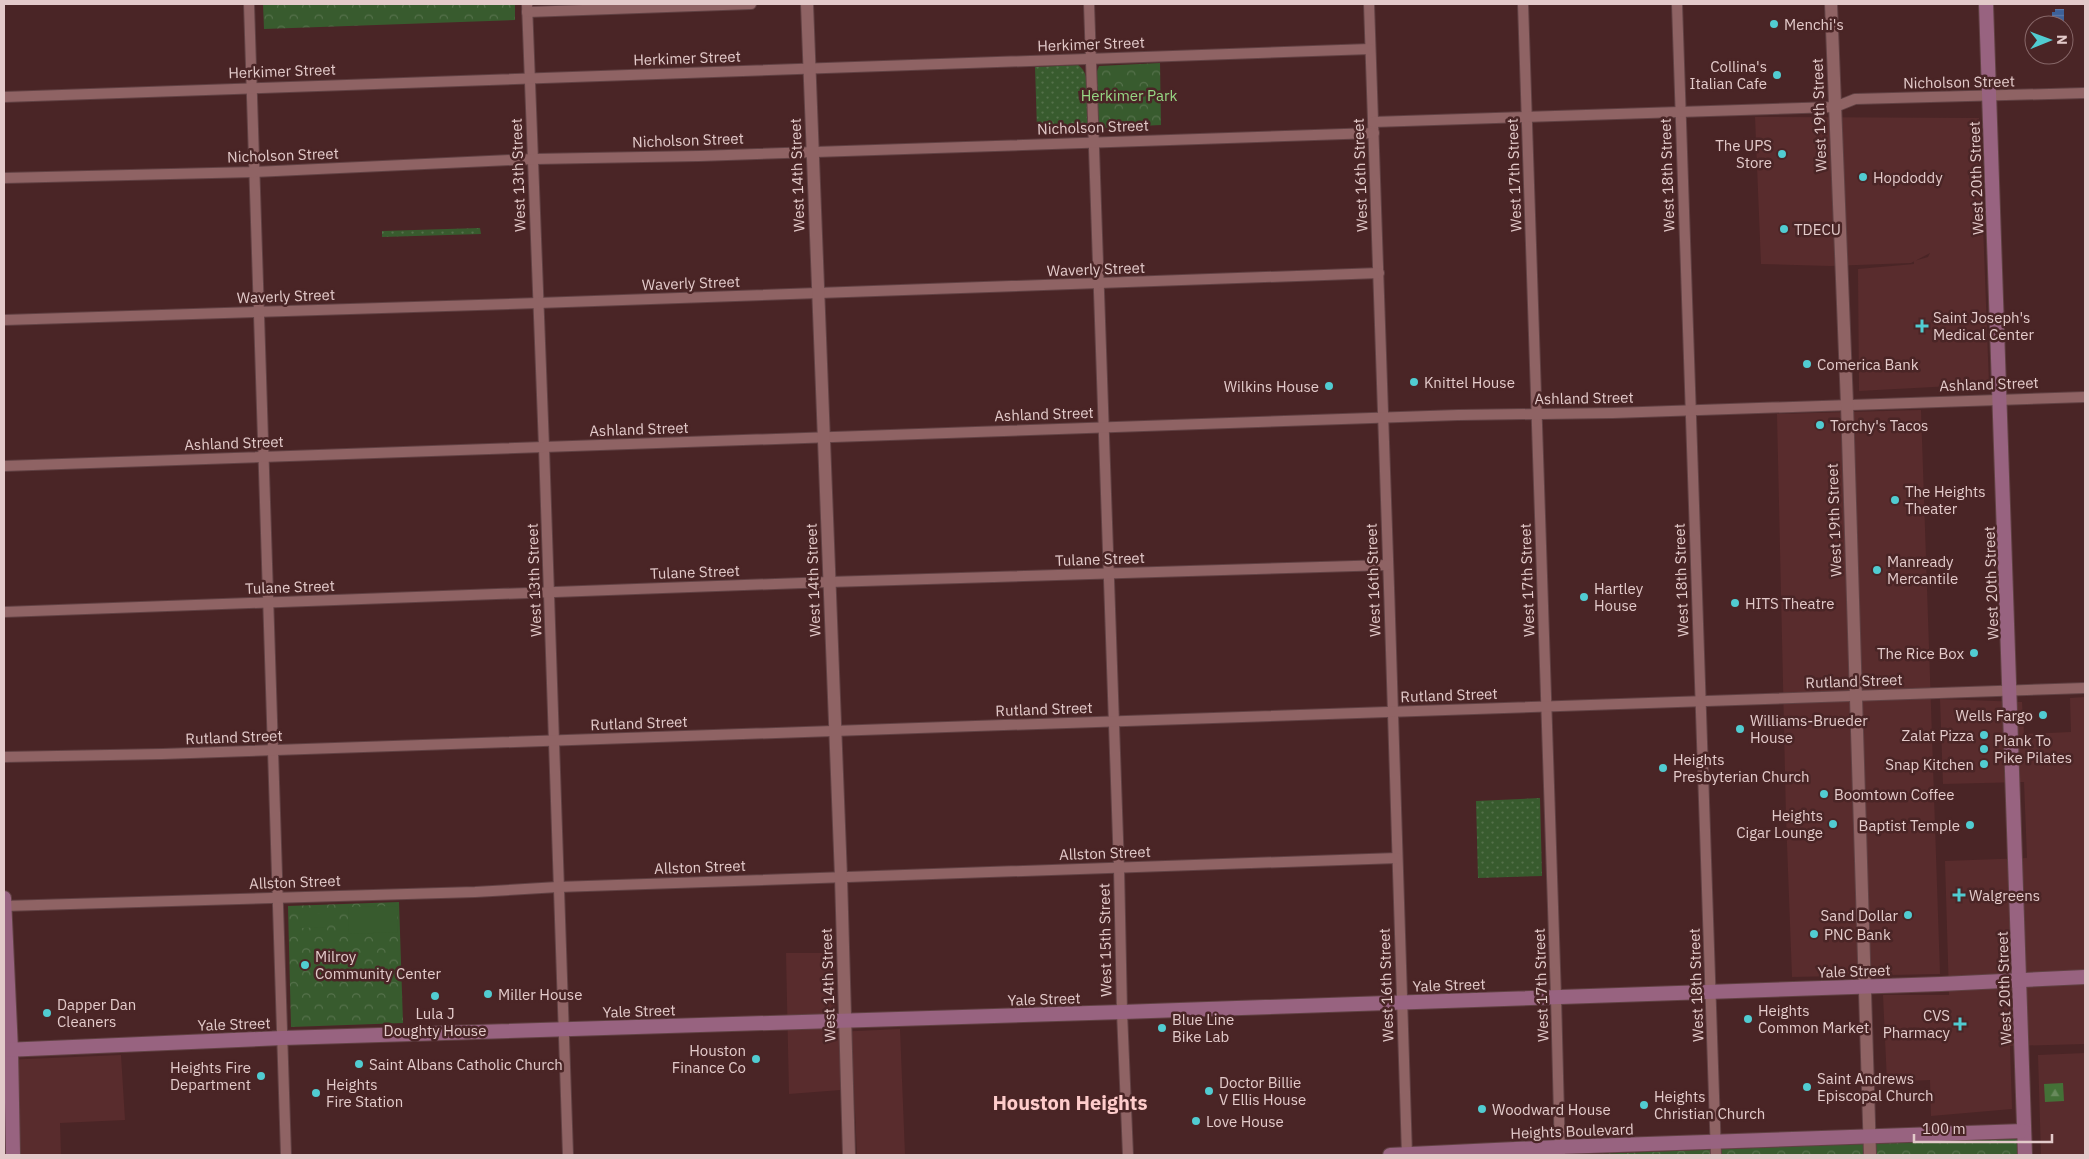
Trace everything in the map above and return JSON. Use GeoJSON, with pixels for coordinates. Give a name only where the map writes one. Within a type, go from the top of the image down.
{"type":"FeatureCollection","features":[{"type":"Feature","properties":{"kind":"main road","name":"West 20th Street"},"geometry":{"type":"LineString","coordinates":[[1986,4],[2025,1155]]}},
{"type":"Feature","properties":{"kind":"main road"},"geometry":{"type":"LineString","coordinates":[[4,898],[8,976],[7,1050],[13,1155]]}},
{"type":"Feature","properties":{"kind":"main road","name":"Yale Street"},"geometry":{"type":"LineString","coordinates":[[7,1050],[282,1038],[1402,1003],[1865,987],[2085,977]]}},
{"type":"Feature","properties":{"kind":"main road","name":"Heights Boulevard"},"geometry":{"type":"LineString","coordinates":[[1390,1155],[1716,1149],[1869,1137],[2024,1131]]}},
{"type":"Feature","properties":{"kind":"street"},"geometry":{"type":"LineString","coordinates":[[249,4],[286,1155]]}},
{"type":"Feature","properties":{"kind":"street"},"geometry":{"type":"LineString","coordinates":[[527,8],[751,4]]}},
{"type":"Feature","properties":{"kind":"street","name":"West 14th Street"},"geometry":{"type":"LineString","coordinates":[[807,4],[841,877],[849,1155]]}},
{"type":"Feature","properties":{"kind":"street","name":"West 15th Street"},"geometry":{"type":"LineString","coordinates":[[1089,4],[1128,1155]]}},
{"type":"Feature","properties":{"kind":"street","name":"West 16th Street"},"geometry":{"type":"LineString","coordinates":[[1369,4],[1407,1155]]}},
{"type":"Feature","properties":{"kind":"street","name":"West 17th Street"},"geometry":{"type":"LineString","coordinates":[[1523,4],[1560,1151]]}},
{"type":"Feature","properties":{"kind":"street","name":"West 18th Street"},"geometry":{"type":"LineString","coordinates":[[1677,4],[1716,1149]]}},
{"type":"Feature","properties":{"kind":"street","name":"West 19th Street"},"geometry":{"type":"LineString","coordinates":[[1831,4],[1847,404],[1870,1155]]}},
{"type":"Feature","properties":{"kind":"street","name":"West 13th Street"},"geometry":{"type":"LineString","coordinates":[[527,8],[534,159],[568,1155]]}},
{"type":"Feature","properties":{"kind":"street","name":"Herkimer Street"},"geometry":{"type":"LineString","coordinates":[[4,97],[1370,49]]}},
{"type":"Feature","properties":{"kind":"street","name":"Nicholson Street"},"geometry":{"type":"LineString","coordinates":[[1373,122],[1835,106],[1855,99],[2085,93]]}},
{"type":"Feature","properties":{"kind":"street","name":"Nicholson Street"},"geometry":{"type":"LineString","coordinates":[[4,178],[63,175],[254,172],[534,159],[699,156],[1374,134]]}},
{"type":"Feature","properties":{"kind":"street","name":"Waverly Street"},"geometry":{"type":"LineString","coordinates":[[4,320],[1379,273]]}},
{"type":"Feature","properties":{"kind":"street","name":"Ashland Street"},"geometry":{"type":"LineString","coordinates":[[4,466],[1103,427],[1690,410],[2085,396]]}},
{"type":"Feature","properties":{"kind":"street","name":"Tulane Street"},"geometry":{"type":"LineString","coordinates":[[4,612],[829,582],[1388,565]]}},
{"type":"Feature","properties":{"kind":"street","name":"Rutland Street"},"geometry":{"type":"LineString","coordinates":[[4,757],[553,741],[2085,688]]}},
{"type":"Feature","properties":{"kind":"street","name":"Allston Street"},"geometry":{"type":"LineString","coordinates":[[4,906],[475,892],[558,887],[1397,858]]}},
{"type":"Feature","properties":{"kind":"shaded area"},"geometry":{"type":"Polygon","coordinates":[[[1755,117],[1979,118],[1989,384],[1859,391],[1858,269],[1914,264],[1914,261],[1911,263],[1830,266],[1761,264],[1755,117]],[[1930,253],[1916,261],[1928,257],[1930,253]]]}},
{"type":"Feature","properties":{"kind":"shaded area"},"geometry":{"type":"Polygon","coordinates":[[[1921,410],[1940,974],[1792,977],[1786,817],[1777,414],[1921,410]]]}},
{"type":"Feature","properties":{"kind":"shaded area"},"geometry":{"type":"Polygon","coordinates":[[[2085,697],[2085,1044],[2010,1046],[2012,1109],[1931,1116],[1930,1080],[1887,1082],[1883,995],[1949,995],[1945,861],[2027,858],[2024,782],[1943,784],[1940,699],[2022,702],[2024,734],[2071,732],[2070,698],[2085,697]]]}},
{"type":"Feature","properties":{"kind":"shaded area"},"geometry":{"type":"Polygon","coordinates":[[[786,953],[834,953],[836,1032],[900,1029],[905,1155],[857,1155],[854,1089],[789,1094],[786,953]]]}},
{"type":"Feature","properties":{"kind":"shaded area"},"geometry":{"type":"Polygon","coordinates":[[[2085,1053],[2085,1155],[2041,1155],[2038,1055],[2085,1053]]]}},
{"type":"Feature","properties":{"kind":"shaded area"},"geometry":{"type":"Polygon","coordinates":[[[121,1055],[125,1120],[60,1123],[61,1155],[4,1155],[4,1060],[121,1055]]]}},
{"type":"Feature","properties":{"kind":"green space"},"geometry":{"type":"Polygon","coordinates":[[[263,4],[515,4],[515,20],[264,29],[263,4]]]}},
{"type":"Feature","properties":{"kind":"green space","name":"Herkimer Park"},"geometry":{"type":"Polygon","coordinates":[[[1160,63],[1161,125],[1097,128],[1096,74],[1099,66],[1160,63]]]}},
{"type":"Feature","properties":{"kind":"green space"},"geometry":{"type":"Polygon","coordinates":[[[1078,65],[1085,73],[1087,80],[1087,91],[1078,91],[1079,100],[1088,99],[1088,129],[1037,130],[1035,67],[1078,65]]]}},
{"type":"Feature","properties":{"kind":"green space"},"geometry":{"type":"Polygon","coordinates":[[[480,228],[481,234],[382,237],[382,231],[480,228]]]}},
{"type":"Feature","properties":{"kind":"green space"},"geometry":{"type":"Polygon","coordinates":[[[1540,798],[1542,876],[1478,878],[1476,801],[1540,798]]]}},
{"type":"Feature","properties":{"kind":"green space"},"geometry":{"type":"Polygon","coordinates":[[[399,902],[403,1023],[291,1027],[288,906],[399,902]]]}},
{"type":"Feature","properties":{"kind":"green space"},"geometry":{"type":"Polygon","coordinates":[[[397,906],[398,932],[349,934],[348,907],[397,906]]]}},
{"type":"Feature","properties":{"kind":"green space"},"geometry":{"type":"Polygon","coordinates":[[[300,914],[326,914],[326,927],[300,928],[300,914]]]}},
{"type":"Feature","properties":{"kind":"green space"},"geometry":{"type":"Polygon","coordinates":[[[2063,1083],[2064,1101],[2045,1102],[2044,1084],[2063,1083]]]}},
{"type":"Feature","properties":{"kind":"green space"},"geometry":{"type":"Polygon","coordinates":[[[2017,1138],[2017,1155],[1567,1155],[2017,1138]]]}},
{"type":"Feature","properties":{"kind":"water"},"geometry":{"type":"Polygon","coordinates":[[[2055,9],[2064,9],[2064,15],[2052,15],[2052,12],[2055,12],[2055,9]]]}},
{"type":"Feature","properties":{"kind":"place","name":"Menchi's"},"geometry":{"type":"Point","coordinates":[1774,24]}},
{"type":"Feature","properties":{"kind":"place","name":"Collina's Italian Cafe"},"geometry":{"type":"Point","coordinates":[1777,75]}},
{"type":"Feature","properties":{"kind":"place","name":"The UPS Store"},"geometry":{"type":"Point","coordinates":[1782,154]}},
{"type":"Feature","properties":{"kind":"place","name":"Hopdoddy"},"geometry":{"type":"Point","coordinates":[1863,177]}},
{"type":"Feature","properties":{"kind":"place","name":"TDECU"},"geometry":{"type":"Point","coordinates":[1784,229]}},
{"type":"Feature","properties":{"kind":"place","name":"Saint Joseph's Medical Center"},"geometry":{"type":"Point","coordinates":[1922,326]}},
{"type":"Feature","properties":{"kind":"place","name":"Comerica Bank"},"geometry":{"type":"Point","coordinates":[1807,364]}},
{"type":"Feature","properties":{"kind":"place","name":"Knittel House"},"geometry":{"type":"Point","coordinates":[1414,382]}},
{"type":"Feature","properties":{"kind":"place","name":"Wilkins House"},"geometry":{"type":"Point","coordinates":[1329,386]}},
{"type":"Feature","properties":{"kind":"place","name":"Torchy's Tacos"},"geometry":{"type":"Point","coordinates":[1820,425]}},
{"type":"Feature","properties":{"kind":"place","name":"The Heights Theater"},"geometry":{"type":"Point","coordinates":[1895,500]}},
{"type":"Feature","properties":{"kind":"place","name":"Manready Mercantile"},"geometry":{"type":"Point","coordinates":[1877,570]}},
{"type":"Feature","properties":{"kind":"place","name":"Hartley House"},"geometry":{"type":"Point","coordinates":[1584,597]}},
{"type":"Feature","properties":{"kind":"place","name":"HITS Theatre"},"geometry":{"type":"Point","coordinates":[1735,603]}},
{"type":"Feature","properties":{"kind":"place","name":"The Rice Box"},"geometry":{"type":"Point","coordinates":[1974,653]}},
{"type":"Feature","properties":{"kind":"place","name":"Wells Fargo"},"geometry":{"type":"Point","coordinates":[2043,715]}},
{"type":"Feature","properties":{"kind":"place","name":"Williams-Brueder House"},"geometry":{"type":"Point","coordinates":[1740,729]}},
{"type":"Feature","properties":{"kind":"place","name":"Zalat Pizza"},"geometry":{"type":"Point","coordinates":[1984,735]}},
{"type":"Feature","properties":{"kind":"place","name":"Plank To Pike Pilates"},"geometry":{"type":"Point","coordinates":[1984,749]}},
{"type":"Feature","properties":{"kind":"place","name":"Snap Kitchen"},"geometry":{"type":"Point","coordinates":[1984,764]}},
{"type":"Feature","properties":{"kind":"place","name":"Heights Presbyterian Church"},"geometry":{"type":"Point","coordinates":[1663,768]}},
{"type":"Feature","properties":{"kind":"place","name":"Boomtown Coffee"},"geometry":{"type":"Point","coordinates":[1824,794]}},
{"type":"Feature","properties":{"kind":"place","name":"Heights Cigar Lounge"},"geometry":{"type":"Point","coordinates":[1833,824]}},
{"type":"Feature","properties":{"kind":"place","name":"Baptist Temple"},"geometry":{"type":"Point","coordinates":[1970,825]}},
{"type":"Feature","properties":{"kind":"place","name":"Walgreens"},"geometry":{"type":"Point","coordinates":[1959,895]}},
{"type":"Feature","properties":{"kind":"place","name":"Sand Dollar"},"geometry":{"type":"Point","coordinates":[1908,915]}},
{"type":"Feature","properties":{"kind":"place","name":"PNC Bank"},"geometry":{"type":"Point","coordinates":[1814,934]}},
{"type":"Feature","properties":{"kind":"place","name":"Milroy Community Center"},"geometry":{"type":"Point","coordinates":[305,965]}},
{"type":"Feature","properties":{"kind":"place","name":"Miller House"},"geometry":{"type":"Point","coordinates":[488,994]}},
{"type":"Feature","properties":{"kind":"place","name":"Lula J Doughty House"},"geometry":{"type":"Point","coordinates":[435,996]}},
{"type":"Feature","properties":{"kind":"place","name":"Dapper Dan Cleaners"},"geometry":{"type":"Point","coordinates":[47,1013]}},
{"type":"Feature","properties":{"kind":"place","name":"Heights Common Market"},"geometry":{"type":"Point","coordinates":[1748,1019]}},
{"type":"Feature","properties":{"kind":"place","name":"CVS Pharmacy"},"geometry":{"type":"Point","coordinates":[1960,1024]}},
{"type":"Feature","properties":{"kind":"place","name":"Blue Line Bike Lab"},"geometry":{"type":"Point","coordinates":[1162,1028]}},
{"type":"Feature","properties":{"kind":"place","name":"Houston Finance Co"},"geometry":{"type":"Point","coordinates":[756,1059]}},
{"type":"Feature","properties":{"kind":"place","name":"Saint Albans Catholic Church"},"geometry":{"type":"Point","coordinates":[359,1064]}},
{"type":"Feature","properties":{"kind":"place","name":"Heights Fire Department"},"geometry":{"type":"Point","coordinates":[261,1076]}},
{"type":"Feature","properties":{"kind":"place","name":"Saint Andrews Episcopal Church"},"geometry":{"type":"Point","coordinates":[1807,1087]}},
{"type":"Feature","properties":{"kind":"place","name":"Doctor Billie V Ellis House"},"geometry":{"type":"Point","coordinates":[1209,1091]}},
{"type":"Feature","properties":{"kind":"place","name":"Heights Fire Station"},"geometry":{"type":"Point","coordinates":[316,1093]}},
{"type":"Feature","properties":{"kind":"place","name":"Heights Christian Church"},"geometry":{"type":"Point","coordinates":[1644,1105]}},
{"type":"Feature","properties":{"kind":"place","name":"Woodward House"},"geometry":{"type":"Point","coordinates":[1482,1109]}},
{"type":"Feature","properties":{"kind":"place","name":"Love House"},"geometry":{"type":"Point","coordinates":[1196,1121]}},
{"type":"Feature","properties":{"kind":"district","name":"Houston Heights"},"geometry":{"type":"Point","coordinates":[1070,1102]}}]}
